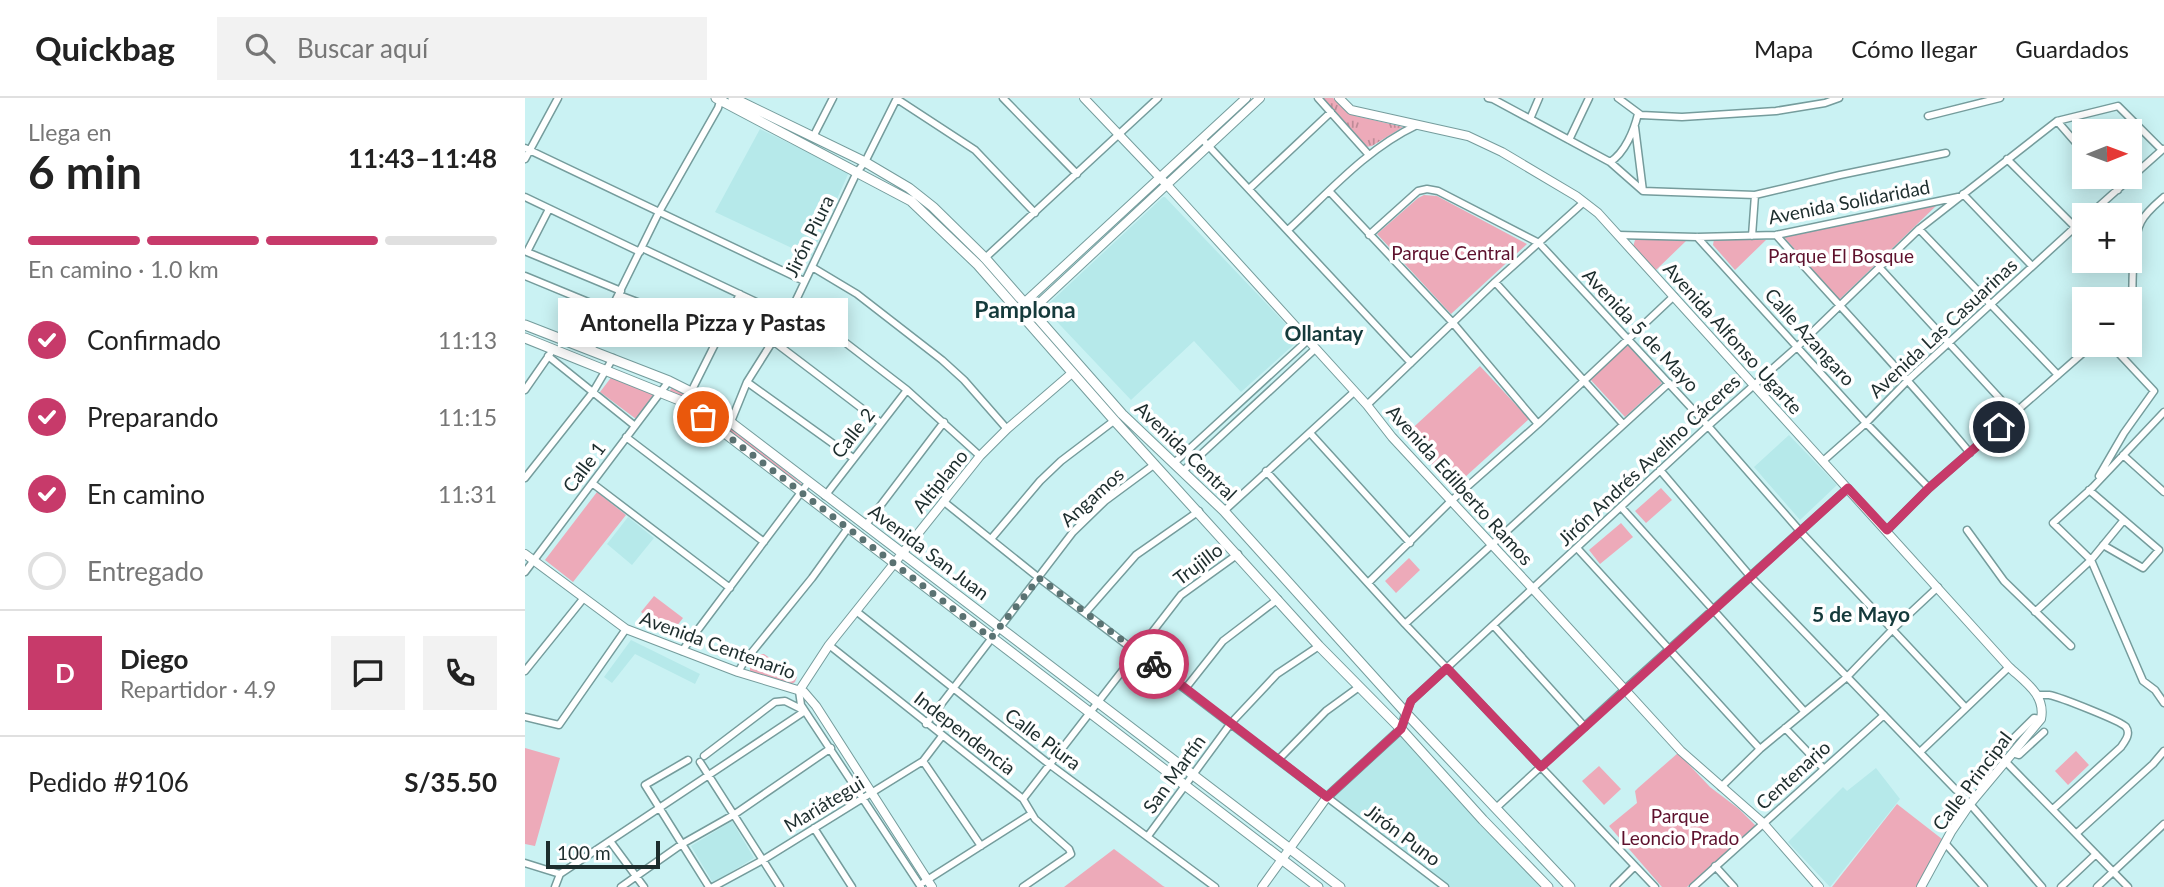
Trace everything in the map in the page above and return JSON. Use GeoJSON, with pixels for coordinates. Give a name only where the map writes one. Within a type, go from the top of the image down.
{"type":"FeatureCollection","features":[{"type":"Feature","properties":{"kind":"main road","name":"Avenida Central"},"geometry":{"type":"LineString","coordinates":[[733,98],[865,162],[933,206],[1072,373],[1224,511],[1406,713],[1570,887]]}},
{"type":"Feature","properties":{"kind":"main road","name":"Avenida Central"},"geometry":{"type":"LineString","coordinates":[[719,99],[911,201],[981,261],[1024,303],[1155,464],[1319,646],[1401,729],[1548,887]]}},
{"type":"Feature","properties":{"kind":"main road","name":"Avenida San Juan"},"geometry":{"type":"LineString","coordinates":[[525,324],[691,392],[1340,887]]}},
{"type":"Feature","properties":{"kind":"main road","name":"Avenida San Juan"},"geometry":{"type":"LineString","coordinates":[[525,338],[551,352],[608,370],[684,402],[1318,887]]}},
{"type":"Feature","properties":{"kind":"street"},"geometry":{"type":"LineString","coordinates":[[525,159],[527,149],[558,98]]}},
{"type":"Feature","properties":{"kind":"street"},"geometry":{"type":"LineString","coordinates":[[813,137],[832,98]]}},
{"type":"Feature","properties":{"kind":"street"},"geometry":{"type":"LineString","coordinates":[[1003,98],[1077,174]]}},
{"type":"Feature","properties":{"kind":"street","name":"Avenida Edilberto Ramos"},"geometry":{"type":"LineString","coordinates":[[1084,98],[1161,178],[1367,405],[1392,437],[1624,690],[1681,751],[1763,823],[1819,887]]}},
{"type":"Feature","properties":{"kind":"street"},"geometry":{"type":"LineString","coordinates":[[981,261],[1158,98]]}},
{"type":"Feature","properties":{"kind":"street"},"geometry":{"type":"LineString","coordinates":[[1024,303],[1246,98]]}},
{"type":"Feature","properties":{"kind":"street"},"geometry":{"type":"LineString","coordinates":[[1031,311],[1260,98]]}},
{"type":"Feature","properties":{"kind":"street"},"geometry":{"type":"LineString","coordinates":[[1318,98],[1369,155]]}},
{"type":"Feature","properties":{"kind":"street","name":"Avenida Alfonso Ugarte"},"geometry":{"type":"LineString","coordinates":[[1339,98],[1352,110],[1468,135],[1501,152],[1598,213],[2009,667],[2039,695]]}},
{"type":"Feature","properties":{"kind":"street"},"geometry":{"type":"LineString","coordinates":[[1491,98],[1610,162],[1643,191],[1755,195],[1946,153]]}},
{"type":"Feature","properties":{"kind":"street"},"geometry":{"type":"LineString","coordinates":[[1530,119],[1539,98]]}},
{"type":"Feature","properties":{"kind":"street"},"geometry":{"type":"LineString","coordinates":[[1569,140],[1589,98]]}},
{"type":"Feature","properties":{"kind":"street"},"geometry":{"type":"LineString","coordinates":[[1618,98],[1638,114],[1682,117],[1753,114],[1825,103],[1839,98]]}},
{"type":"Feature","properties":{"kind":"street"},"geometry":{"type":"LineString","coordinates":[[1928,116],[2000,98]]}},
{"type":"Feature","properties":{"kind":"street"},"geometry":{"type":"LineString","coordinates":[[591,350],[659,212],[719,99]]}},
{"type":"Feature","properties":{"kind":"street"},"geometry":{"type":"LineString","coordinates":[[897,99],[975,150],[1035,213]]}},
{"type":"Feature","properties":{"kind":"street","name":"Jirón Piura"},"geometry":{"type":"LineString","coordinates":[[730,424],[747,382],[787,317],[857,172],[865,162],[897,99]]}},
{"type":"Feature","properties":{"kind":"street","name":"Jirón Andrés Avelino Cáceres"},"geometry":{"type":"LineString","coordinates":[[1406,713],[1411,701],[1797,347],[1919,229],[2057,121],[2117,106],[2163,149]]}},
{"type":"Feature","properties":{"kind":"street"},"geometry":{"type":"LineString","coordinates":[[1249,189],[1331,112]]}},
{"type":"Feature","properties":{"kind":"street"},"geometry":{"type":"LineString","coordinates":[[1610,162],[1616,159],[1635,127],[1638,114]]}},
{"type":"Feature","properties":{"kind":"street"},"geometry":{"type":"LineString","coordinates":[[2057,121],[2072,138]]}},
{"type":"Feature","properties":{"kind":"street"},"geometry":{"type":"LineString","coordinates":[[1288,230],[1369,155],[1394,136],[1417,125]]}},
{"type":"Feature","properties":{"kind":"street"},"geometry":{"type":"LineString","coordinates":[[1635,127],[1643,191]]}},
{"type":"Feature","properties":{"kind":"street"},"geometry":{"type":"LineString","coordinates":[[1202,139],[1411,363]]}},
{"type":"Feature","properties":{"kind":"street"},"geometry":{"type":"LineString","coordinates":[[527,149],[804,281]]}},
{"type":"Feature","properties":{"kind":"street"},"geometry":{"type":"LineString","coordinates":[[2103,203],[2163,149]]}},
{"type":"Feature","properties":{"kind":"street"},"geometry":{"type":"LineString","coordinates":[[2007,159],[2072,224]]}},
{"type":"Feature","properties":{"kind":"street","name":"Avenida 5 de Mayo"},"geometry":{"type":"LineString","coordinates":[[1369,234],[1417,191],[1427,189],[1438,191],[1539,243],[1708,426],[1799,530],[1966,708]]}},
{"type":"Feature","properties":{"kind":"street"},"geometry":{"type":"LineString","coordinates":[[1329,192],[1453,323],[1538,424]]}},
{"type":"Feature","properties":{"kind":"street"},"geometry":{"type":"LineString","coordinates":[[1752,236],[1755,195]]}},
{"type":"Feature","properties":{"kind":"street"},"geometry":{"type":"LineString","coordinates":[[1962,195],[2032,266]]}},
{"type":"Feature","properties":{"kind":"street","name":"Avenida Solidaridad"},"geometry":{"type":"LineString","coordinates":[[1618,235],[1776,235],[1962,195]]}},
{"type":"Feature","properties":{"kind":"street"},"geometry":{"type":"LineString","coordinates":[[525,197],[787,317]]}},
{"type":"Feature","properties":{"kind":"street"},"geometry":{"type":"LineString","coordinates":[[2133,287],[2137,234],[2143,219],[2164,197]]}},
{"type":"Feature","properties":{"kind":"street"},"geometry":{"type":"LineString","coordinates":[[1367,405],[1495,282],[1584,202]]}},
{"type":"Feature","properties":{"kind":"street"},"geometry":{"type":"LineString","coordinates":[[549,209],[527,253],[719,333]]}},
{"type":"Feature","properties":{"kind":"street"},"geometry":{"type":"LineString","coordinates":[[1919,229],[2058,375]]}},
{"type":"Feature","properties":{"kind":"street","name":"Avenida Las Casuarinas"},"geometry":{"type":"LineString","coordinates":[[1823,461],[2072,230]]}},
{"type":"Feature","properties":{"kind":"street"},"geometry":{"type":"LineString","coordinates":[[1776,235],[1908,380],[1970,453]]}},
{"type":"Feature","properties":{"kind":"street"},"geometry":{"type":"LineString","coordinates":[[1098,236],[1104,244]]}},
{"type":"Feature","properties":{"kind":"street","name":"Calle Azangaro"},"geometry":{"type":"LineString","coordinates":[[1697,237],[1866,423],[1929,488]]}},
{"type":"Feature","properties":{"kind":"street"},"geometry":{"type":"LineString","coordinates":[[812,267],[857,294],[942,360],[964,380],[1007,429]]}},
{"type":"Feature","properties":{"kind":"street"},"geometry":{"type":"LineString","coordinates":[[1879,267],[2014,414]]}},
{"type":"Feature","properties":{"kind":"street"},"geometry":{"type":"LineString","coordinates":[[525,276],[610,311]]}},
{"type":"Feature","properties":{"kind":"street"},"geometry":{"type":"LineString","coordinates":[[1495,282],[1623,424]]}},
{"type":"Feature","properties":{"kind":"street"},"geometry":{"type":"LineString","coordinates":[[691,392],[740,294]]}},
{"type":"Feature","properties":{"kind":"street"},"geometry":{"type":"LineString","coordinates":[[1368,583],[1451,501],[1538,424],[1674,296]]}},
{"type":"Feature","properties":{"kind":"street"},"geometry":{"type":"LineString","coordinates":[[794,303],[907,390],[980,456]]}},
{"type":"Feature","properties":{"kind":"street"},"geometry":{"type":"LineString","coordinates":[[1174,463],[1308,340]]}},
{"type":"Feature","properties":{"kind":"street"},"geometry":{"type":"LineString","coordinates":[[773,341],[881,423]]}},
{"type":"Feature","properties":{"kind":"street"},"geometry":{"type":"LineString","coordinates":[[1183,471],[1315,349]]}},
{"type":"Feature","properties":{"kind":"street"},"geometry":{"type":"LineString","coordinates":[[525,390],[551,352],[593,392],[635,426]]}},
{"type":"Feature","properties":{"kind":"street"},"geometry":{"type":"LineString","coordinates":[[1887,530],[1929,488],[2078,357]]}},
{"type":"Feature","properties":{"kind":"street"},"geometry":{"type":"LineString","coordinates":[[2091,489],[2124,433],[2154,391],[2122,357]]}},
{"type":"Feature","properties":{"kind":"street"},"geometry":{"type":"LineString","coordinates":[[525,478],[593,392],[613,358]]}},
{"type":"Feature","properties":{"kind":"street"},"geometry":{"type":"LineString","coordinates":[[525,372],[534,377]]}},
{"type":"Feature","properties":{"kind":"street","name":"Altiplano"},"geometry":{"type":"LineString","coordinates":[[799,691],[829,645],[980,456],[1072,373]]}},
{"type":"Feature","properties":{"kind":"street","name":"Calle 1"},"geometry":{"type":"LineString","coordinates":[[525,572],[669,381]]}},
{"type":"Feature","properties":{"kind":"street"},"geometry":{"type":"LineString","coordinates":[[747,382],[853,458]]}},
{"type":"Feature","properties":{"kind":"street"},"geometry":{"type":"LineString","coordinates":[[1405,624],[1669,383]]}},
{"type":"Feature","properties":{"kind":"street","name":"Calle 2"},"geometry":{"type":"LineString","coordinates":[[825,496],[907,390]]}},
{"type":"Feature","properties":{"kind":"street"},"geometry":{"type":"LineString","coordinates":[[1224,511],[1354,392]]}},
{"type":"Feature","properties":{"kind":"street"},"geometry":{"type":"LineString","coordinates":[[991,540],[1040,481],[1061,461],[1118,417]]}},
{"type":"Feature","properties":{"kind":"street"},"geometry":{"type":"LineString","coordinates":[[2163,417],[2053,523],[2091,561],[2143,681],[2155,690],[2164,703]]}},
{"type":"Feature","properties":{"kind":"street"},"geometry":{"type":"LineString","coordinates":[[865,526],[944,422]]}},
{"type":"Feature","properties":{"kind":"street"},"geometry":{"type":"LineString","coordinates":[[1310,433],[1410,543]]}},
{"type":"Feature","properties":{"kind":"street"},"geometry":{"type":"LineString","coordinates":[[626,438],[764,542]]}},
{"type":"Feature","properties":{"kind":"street"},"geometry":{"type":"LineString","coordinates":[[2123,455],[2164,492]]}},
{"type":"Feature","properties":{"kind":"street","name":"Angamos"},"geometry":{"type":"LineString","coordinates":[[926,724],[1073,532],[1105,501],[1155,464]]}},
{"type":"Feature","properties":{"kind":"street"},"geometry":{"type":"LineString","coordinates":[[1660,470],[1750,576],[1956,790],[1961,790],[2035,718],[2041,719],[2043,710],[2039,695],[2048,695],[2124,725],[2128,736],[2121,747],[2053,809]]}},
{"type":"Feature","properties":{"kind":"street"},"geometry":{"type":"LineString","coordinates":[[1266,471],[1405,624],[1655,887]]}},
{"type":"Feature","properties":{"kind":"street"},"geometry":{"type":"LineString","coordinates":[[592,483],[730,587]]}},
{"type":"Feature","properties":{"kind":"street"},"geometry":{"type":"LineString","coordinates":[[682,652],[808,483]]}},
{"type":"Feature","properties":{"kind":"street"},"geometry":{"type":"LineString","coordinates":[[1496,808],[1848,488]]}},
{"type":"Feature","properties":{"kind":"street"},"geometry":{"type":"LineString","coordinates":[[2091,489],[2123,521],[2159,550],[2143,569],[2103,545]]}},
{"type":"Feature","properties":{"kind":"street","name":"Jirón Puno"},"geometry":{"type":"LineString","coordinates":[[943,502],[1327,797],[1435,884],[1445,887]]}},
{"type":"Feature","properties":{"kind":"street"},"geometry":{"type":"LineString","coordinates":[[1621,507],[1804,711]]}},
{"type":"Feature","properties":{"kind":"street"},"geometry":{"type":"LineString","coordinates":[[1086,612],[1136,555],[1199,512]]}},
{"type":"Feature","properties":{"kind":"street"},"geometry":{"type":"LineString","coordinates":[[2035,612],[2091,561],[2123,521]]}},
{"type":"Feature","properties":{"kind":"street"},"geometry":{"type":"LineString","coordinates":[[738,672],[848,528]]}},
{"type":"Feature","properties":{"kind":"street"},"geometry":{"type":"LineString","coordinates":[[1967,530],[2004,581],[2071,646]]}},
{"type":"Feature","properties":{"kind":"street"},"geometry":{"type":"LineString","coordinates":[[1577,548],[1760,749]]}},
{"type":"Feature","properties":{"kind":"street","name":"Avenida Centenario"},"geometry":{"type":"LineString","coordinates":[[525,554],[626,629],[738,672],[804,692],[923,885]]}},
{"type":"Feature","properties":{"kind":"street","name":"Trujillo"},"geometry":{"type":"LineString","coordinates":[[1023,799],[1181,595],[1238,554]]}},
{"type":"Feature","properties":{"kind":"street"},"geometry":{"type":"LineString","coordinates":[[1721,787],[1760,749],[1847,677],[1938,587]]}},
{"type":"Feature","properties":{"kind":"street"},"geometry":{"type":"LineString","coordinates":[[525,671],[583,599]]}},
{"type":"Feature","properties":{"kind":"street"},"geometry":{"type":"LineString","coordinates":[[1185,689],[1223,641],[1278,599]]}},
{"type":"Feature","properties":{"kind":"street","name":"Calle Piura"},"geometry":{"type":"LineString","coordinates":[[856,611],[1049,764],[1215,887]]}},
{"type":"Feature","properties":{"kind":"street"},"geometry":{"type":"LineString","coordinates":[[1493,625],[1585,727]]}},
{"type":"Feature","properties":{"kind":"street"},"geometry":{"type":"LineString","coordinates":[[525,718],[559,725],[626,629]]}},
{"type":"Feature","properties":{"kind":"street","name":"Independencia"},"geometry":{"type":"LineString","coordinates":[[829,645],[1023,799],[1040,825],[1066,846],[1071,854],[1023,887]]}},
{"type":"Feature","properties":{"kind":"street","name":"San Martín"},"geometry":{"type":"LineString","coordinates":[[1148,836],[1231,723],[1277,674],[1319,646]]}},
{"type":"Feature","properties":{"kind":"street"},"geometry":{"type":"LineString","coordinates":[[1920,752],[2009,667]]}},
{"type":"Feature","properties":{"kind":"street"},"geometry":{"type":"LineString","coordinates":[[1278,760],[1326,711],[1359,687]]}},
{"type":"Feature","properties":{"kind":"street","name":"Avenida Centenario"},"geometry":{"type":"LineString","coordinates":[[799,691],[801,705],[867,795]]}},
{"type":"Feature","properties":{"kind":"street"},"geometry":{"type":"LineString","coordinates":[[555,887],[560,874],[708,777],[805,711],[785,701],[770,704],[702,759],[708,777],[780,887]]}},
{"type":"Feature","properties":{"kind":"street"},"geometry":{"type":"LineString","coordinates":[[1262,887],[1327,797],[1401,729],[1406,713]]}},
{"type":"Feature","properties":{"kind":"street","name":"Centenario"},"geometry":{"type":"LineString","coordinates":[[1693,887],[1884,715]]}},
{"type":"Feature","properties":{"kind":"street","name":"Calle Principal"},"geometry":{"type":"LineString","coordinates":[[1921,887],[1970,804],[2041,719]]}},
{"type":"Feature","properties":{"kind":"street"},"geometry":{"type":"LineString","coordinates":[[1785,728],[1824,769]]}},
{"type":"Feature","properties":{"kind":"street"},"geometry":{"type":"LineString","coordinates":[[2012,753],[2019,755],[2044,732]]}},
{"type":"Feature","properties":{"kind":"street","name":"Mariátegui"},"geometry":{"type":"LineString","coordinates":[[711,887],[763,860],[923,761],[942,736]]}},
{"type":"Feature","properties":{"kind":"street"},"geometry":{"type":"LineString","coordinates":[[621,887],[682,844],[734,815],[831,748]]}},
{"type":"Feature","properties":{"kind":"street"},"geometry":{"type":"LineString","coordinates":[[2077,833],[2164,751]]}},
{"type":"Feature","properties":{"kind":"street"},"geometry":{"type":"LineString","coordinates":[[688,760],[645,785],[711,887]]}},
{"type":"Feature","properties":{"kind":"street"},"geometry":{"type":"LineString","coordinates":[[923,761],[981,846]]}},
{"type":"Feature","properties":{"kind":"street"},"geometry":{"type":"LineString","coordinates":[[2005,761],[2128,887]]}},
{"type":"Feature","properties":{"kind":"street"},"geometry":{"type":"LineString","coordinates":[[1970,804],[2042,887]]}},
{"type":"Feature","properties":{"kind":"street"},"geometry":{"type":"LineString","coordinates":[[923,885],[1031,814]]}},
{"type":"Feature","properties":{"kind":"street"},"geometry":{"type":"LineString","coordinates":[[2097,887],[2164,824]]}},
{"type":"Feature","properties":{"kind":"street"},"geometry":{"type":"LineString","coordinates":[[814,828],[852,887]]}},
{"type":"Feature","properties":{"kind":"street"},"geometry":{"type":"LineString","coordinates":[[610,841],[644,887]]}},
{"type":"Feature","properties":{"kind":"street"},"geometry":{"type":"LineString","coordinates":[[1945,843],[1984,887]]}},
{"type":"Feature","properties":{"kind":"street"},"geometry":{"type":"LineString","coordinates":[[2061,887],[2096,854]]}},
{"type":"Feature","properties":{"kind":"street"},"geometry":{"type":"LineString","coordinates":[[525,863],[560,874]]}},
{"type":"Feature","properties":{"kind":"street"},"geometry":{"type":"LineString","coordinates":[[1614,887],[1635,866]]}},
{"type":"Feature","properties":{"kind":"street"},"geometry":{"type":"LineString","coordinates":[[1715,866],[1734,887]]}},
{"type":"Feature","properties":{"kind":"shaded area"},"geometry":{"type":"Polygon","coordinates":[[[760,129],[849,172],[811,257],[715,212],[760,129]]]}},
{"type":"Feature","properties":{"kind":"shaded area"},"geometry":{"type":"Polygon","coordinates":[[[1163,197],[1300,339],[1241,392],[1194,341],[1131,400],[1044,308],[1163,197]]]}},
{"type":"Feature","properties":{"kind":"shaded area"},"geometry":{"type":"Polygon","coordinates":[[[1789,435],[1837,485],[1800,520],[1754,467],[1789,435]]]}},
{"type":"Feature","properties":{"kind":"shaded area"},"geometry":{"type":"Polygon","coordinates":[[[628,517],[654,538],[632,565],[607,544],[628,517]]]}},
{"type":"Feature","properties":{"kind":"shaded area"},"geometry":{"type":"Polygon","coordinates":[[[631,640],[700,674],[695,684],[635,654],[612,683],[604,677],[631,640]]]}},
{"type":"Feature","properties":{"kind":"shaded area"},"geometry":{"type":"Polygon","coordinates":[[[1401,729],[1547,887],[1445,887],[1327,797],[1401,729]]]}},
{"type":"Feature","properties":{"kind":"shaded area"},"geometry":{"type":"Polygon","coordinates":[[[1876,768],[1900,799],[1830,887],[1788,842],[1843,787],[1847,791],[1876,768]]]}},
{"type":"Feature","properties":{"kind":"shaded area"},"geometry":{"type":"Polygon","coordinates":[[[732,821],[754,858],[713,883],[691,846],[732,821]]]}},
{"type":"Feature","properties":{"kind":"green space"},"geometry":{"type":"Polygon","coordinates":[[[1321,98],[1333,98],[1356,116],[1403,127],[1366,147],[1321,98]]]}},
{"type":"Feature","properties":{"kind":"green space","name":"Parque Central"},"geometry":{"type":"Polygon","coordinates":[[[1424,195],[1437,196],[1527,244],[1451,314],[1377,234],[1424,195]]]}},
{"type":"Feature","properties":{"kind":"green space","name":"Parque El Bosque"},"geometry":{"type":"Polygon","coordinates":[[[1938,204],[1839,300],[1784,237],[1938,204]]]}},
{"type":"Feature","properties":{"kind":"green space"},"geometry":{"type":"Polygon","coordinates":[[[1642,238],[1686,241],[1656,270],[1633,247],[1635,240],[1642,238]]]}},
{"type":"Feature","properties":{"kind":"green space"},"geometry":{"type":"Polygon","coordinates":[[[1714,239],[1766,240],[1735,270],[1713,245],[1714,239]]]}},
{"type":"Feature","properties":{"kind":"green space"},"geometry":{"type":"Polygon","coordinates":[[[1627,344],[1662,383],[1625,417],[1589,378],[1627,344]]]}},
{"type":"Feature","properties":{"kind":"green space"},"geometry":{"type":"Polygon","coordinates":[[[1480,366],[1529,419],[1453,488],[1405,435],[1480,366]]]}},
{"type":"Feature","properties":{"kind":"green space"},"geometry":{"type":"Polygon","coordinates":[[[613,375],[654,394],[636,419],[600,392],[613,375]]]}},
{"type":"Feature","properties":{"kind":"green space"},"geometry":{"type":"Polygon","coordinates":[[[672,386],[689,394],[803,485],[800,489],[669,393],[672,386]]]}},
{"type":"Feature","properties":{"kind":"green space"},"geometry":{"type":"Polygon","coordinates":[[[1661,488],[1672,500],[1646,523],[1635,511],[1661,488]]]}},
{"type":"Feature","properties":{"kind":"green space"},"geometry":{"type":"Polygon","coordinates":[[[597,492],[626,515],[573,582],[545,560],[597,492]]]}},
{"type":"Feature","properties":{"kind":"green space"},"geometry":{"type":"Polygon","coordinates":[[[1621,523],[1633,537],[1600,564],[1589,550],[1621,523]]]}},
{"type":"Feature","properties":{"kind":"green space"},"geometry":{"type":"Polygon","coordinates":[[[1409,558],[1420,570],[1396,593],[1385,581],[1409,558]]]}},
{"type":"Feature","properties":{"kind":"green space"},"geometry":{"type":"Polygon","coordinates":[[[654,596],[683,618],[670,635],[641,612],[654,596]]]}},
{"type":"Feature","properties":{"kind":"green space"},"geometry":{"type":"Polygon","coordinates":[[[761,654],[797,677],[795,682],[790,685],[753,674],[750,668],[761,654]]]}},
{"type":"Feature","properties":{"kind":"green space"},"geometry":{"type":"Polygon","coordinates":[[[525,748],[560,758],[535,846],[525,844],[525,748]]]}},
{"type":"Feature","properties":{"kind":"green space"},"geometry":{"type":"Polygon","coordinates":[[[2076,751],[2089,765],[2068,785],[2055,771],[2076,751]]]}},
{"type":"Feature","properties":{"kind":"green space","name":"Parque Leoncio Prado"},"geometry":{"type":"Polygon","coordinates":[[[1678,753],[1710,787],[1756,826],[1687,887],[1662,887],[1609,826],[1637,803],[1635,791],[1678,753]]]}},
{"type":"Feature","properties":{"kind":"green space"},"geometry":{"type":"Polygon","coordinates":[[[1599,766],[1621,789],[1604,805],[1582,781],[1599,766]]]}},
{"type":"Feature","properties":{"kind":"green space"},"geometry":{"type":"Polygon","coordinates":[[[1897,804],[1942,839],[1917,887],[1832,887],[1897,804]]]}},
{"type":"Feature","properties":{"kind":"green space"},"geometry":{"type":"Polygon","coordinates":[[[1114,849],[1163,886],[1165,887],[1064,887],[1114,849]]]}},
{"type":"Feature","properties":{"kind":"way so far"},"geometry":{"type":"LineString","coordinates":[[703,417],[991,638],[1039,578],[1154,664]]}},
{"type":"Feature","properties":{"kind":"place","name":"Antonella Pizza y Pastas"},"geometry":{"type":"Point","coordinates":[703,417]}},
{"type":"Feature","properties":{"kind":"district","name":"Pamplona"},"geometry":{"type":"Point","coordinates":[1025,310]}},
{"type":"Feature","properties":{"kind":"district","name":"Ollantay"},"geometry":{"type":"Point","coordinates":[1324,334]}},
{"type":"Feature","properties":{"kind":"district","name":"5 de Mayo"},"geometry":{"type":"Point","coordinates":[1861,615]}},
{"type":"Feature","properties":{"kind":"route"},"geometry":{"type":"LineString","coordinates":[[1154,664],[1327,797],[1401,729],[1411,701],[1447,668],[1541,767],[1848,488],[1887,530],[1929,488],[1999,427]]}}]}
